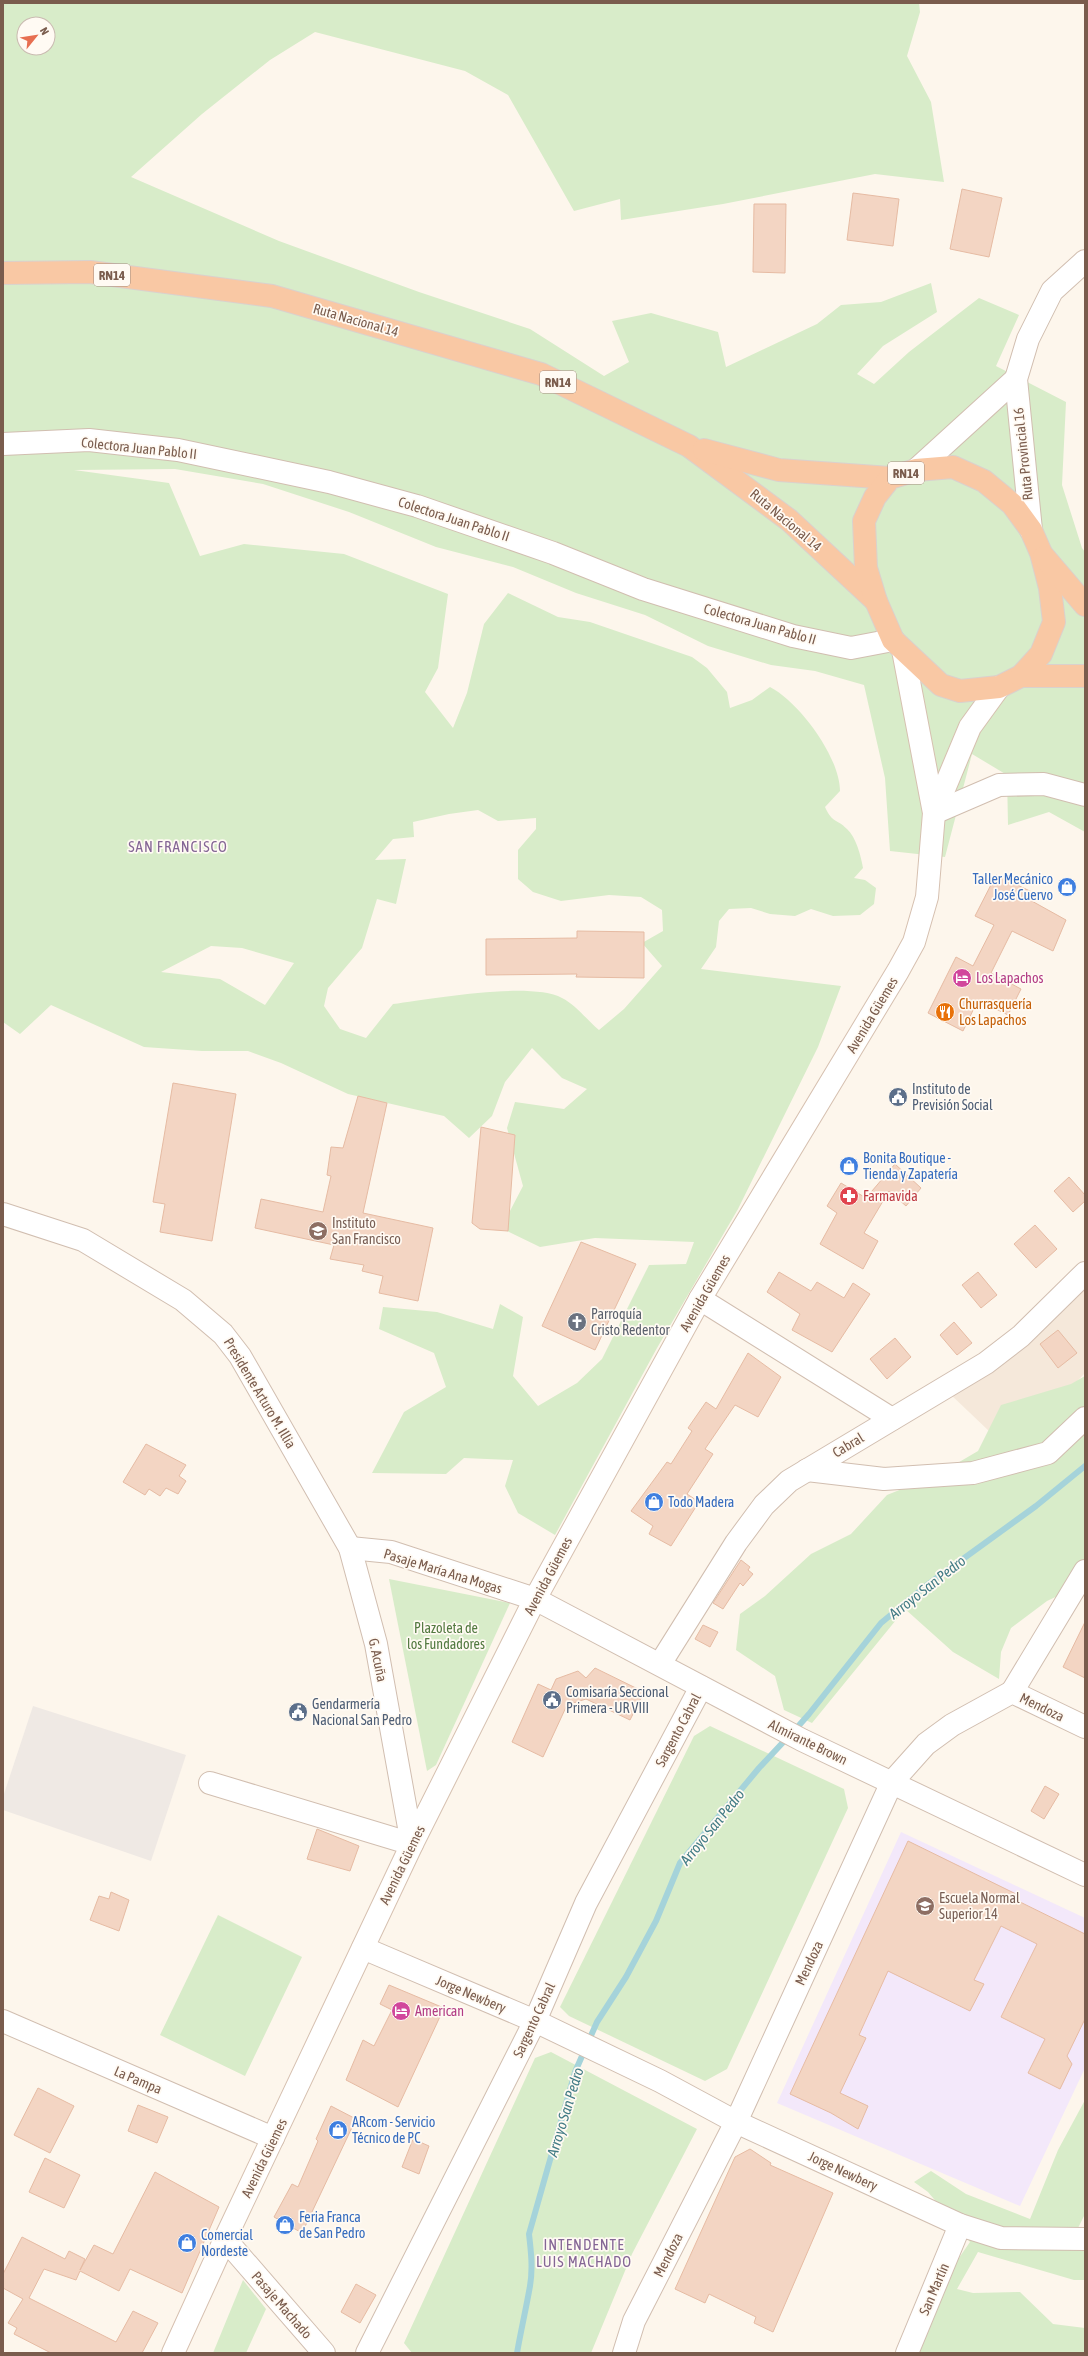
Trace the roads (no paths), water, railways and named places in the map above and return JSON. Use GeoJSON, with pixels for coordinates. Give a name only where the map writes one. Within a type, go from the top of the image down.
{"type":"FeatureCollection","features":[{"type":"Feature","properties":{"kind":"highway","name":"Ruta Nacional 14"},"geometry":{"type":"LineString","coordinates":[[3,273],[90,272],[272,296],[541,374],[690,446],[779,470],[890,478]]}},
{"type":"Feature","properties":{"kind":"highway","name":"Ruta Nacional 14"},"geometry":{"type":"LineString","coordinates":[[690,446],[789,520],[876,601]]}},
{"type":"Feature","properties":{"kind":"highway","name":"RN14"},"geometry":{"type":"LineString","coordinates":[[953,467],[984,481],[1012,504],[1031,530],[1040,553],[1050,588],[1054,622],[1041,654],[1021,676],[999,687],[960,691],[941,684],[898,645],[876,601],[866,568],[864,521],[875,497],[890,478],[916,470],[953,467]]}},
{"type":"Feature","properties":{"kind":"highway","name":"RN14"},"geometry":{"type":"LineString","coordinates":[[1040,553],[1085,605]]}},
{"type":"Feature","properties":{"kind":"highway","name":"RN14"},"geometry":{"type":"LineString","coordinates":[[1021,676],[1085,676]]}},
{"type":"Feature","properties":{"kind":"street","name":"Ruta Provincial 16"},"geometry":{"type":"LineString","coordinates":[[1031,530],[1016,378],[1028,339],[1052,291],[1085,261]]}},
{"type":"Feature","properties":{"kind":"street","name":"Ruta Provincial 16"},"geometry":{"type":"LineString","coordinates":[[916,470],[1016,378]]}},
{"type":"Feature","properties":{"kind":"street","name":"Colectora Juan Pablo II"},"geometry":{"type":"LineString","coordinates":[[3,444],[89,440],[178,450],[329,482],[417,506],[553,553],[643,589],[794,636],[851,648],[898,645]]}},
{"type":"Feature","properties":{"kind":"street","name":"Avenida Güemes"},"geometry":{"type":"LineString","coordinates":[[173,2353],[224,2239],[412,1844],[535,1599],[700,1299],[914,942],[927,897],[934,813],[898,645]]}},
{"type":"Feature","properties":{"kind":"street","name":"Avenida Güemes"},"geometry":{"type":"LineString","coordinates":[[934,813],[970,726],[999,687]]}},
{"type":"Feature","properties":{"kind":"street"},"geometry":{"type":"LineString","coordinates":[[934,813],[999,786],[1044,784],[1085,795]]}},
{"type":"Feature","properties":{"kind":"street","name":"Presidente Arturo M. Illia"},"geometry":{"type":"LineString","coordinates":[[3,1214],[83,1240],[183,1300],[223,1334],[240,1356],[257,1384],[350,1548]]}},
{"type":"Feature","properties":{"kind":"street","name":"Cabral"},"geometry":{"type":"LineString","coordinates":[[660,1664],[736,1543],[764,1505],[789,1481],[986,1363],[1021,1336],[1085,1273]]}},
{"type":"Feature","properties":{"kind":"street"},"geometry":{"type":"LineString","coordinates":[[700,1299],[892,1419]]}},
{"type":"Feature","properties":{"kind":"street"},"geometry":{"type":"LineString","coordinates":[[807,1470],[884,1479],[973,1473],[1048,1453],[1085,1418]]}},
{"type":"Feature","properties":{"kind":"street","name":"Pasaje María Ana Mogas"},"geometry":{"type":"LineString","coordinates":[[350,1548],[391,1552],[535,1599]]}},
{"type":"Feature","properties":{"kind":"street","name":"G. Acuña"},"geometry":{"type":"LineString","coordinates":[[350,1548],[376,1644],[412,1844]]}},
{"type":"Feature","properties":{"kind":"street"},"geometry":{"type":"LineString","coordinates":[[1012,1692],[1085,1571]]}},
{"type":"Feature","properties":{"kind":"street","name":"Almirante Brown"},"geometry":{"type":"LineString","coordinates":[[535,1599],[802,1740],[1085,1875]]}},
{"type":"Feature","properties":{"kind":"street","name":"Sargento Cabral"},"geometry":{"type":"LineString","coordinates":[[367,2353],[534,2021],[586,1903],[701,1687]]}},
{"type":"Feature","properties":{"kind":"street","name":"Mendoza"},"geometry":{"type":"LineString","coordinates":[[624,2353],[634,2321],[736,2122],[892,1782],[926,1744],[952,1725],[1012,1692],[1085,1727]]}},
{"type":"Feature","properties":{"kind":"street"},"geometry":{"type":"LineString","coordinates":[[210,1783],[412,1844]]}},
{"type":"Feature","properties":{"kind":"street","name":"Jorge Newbery"},"geometry":{"type":"LineString","coordinates":[[363,1948],[534,2021],[614,2059],[736,2122],[960,2225],[1002,2238],[1084,2238]]}},
{"type":"Feature","properties":{"kind":"street","name":"La Pampa"},"geometry":{"type":"LineString","coordinates":[[3,2022],[273,2138]]}},
{"type":"Feature","properties":{"kind":"street","name":"San Martín"},"geometry":{"type":"LineString","coordinates":[[907,2353],[960,2225]]}},
{"type":"Feature","properties":{"kind":"street","name":"Pasaje Machado"},"geometry":{"type":"LineString","coordinates":[[224,2239],[324,2353]]}},
{"type":"Feature","properties":{"kind":"waterway","name":"Arroyo San Pedro"},"geometry":{"type":"LineString","coordinates":[[794,1731],[881,1623],[927,1585],[1036,1506],[1085,1466]]}},
{"type":"Feature","properties":{"kind":"waterway","name":"Arroyo San Pedro"},"geometry":{"type":"LineString","coordinates":[[517,2353],[531,2280],[529,2234],[575,2072],[597,2022],[626,1977],[656,1921],[680,1863],[759,1768],[788,1737]]}},
{"type":"Feature","properties":{"kind":"place","name":"Taller Mecánico José Cuervo"},"geometry":{"type":"Point","coordinates":[1067,887]}},
{"type":"Feature","properties":{"kind":"place","name":"Los Lapachos"},"geometry":{"type":"Point","coordinates":[962,978]}},
{"type":"Feature","properties":{"kind":"place","name":"Churrasquería Los Lapachos"},"geometry":{"type":"Point","coordinates":[945,1012]}},
{"type":"Feature","properties":{"kind":"place","name":"Instituto de Previsión Social"},"geometry":{"type":"Point","coordinates":[898,1097]}},
{"type":"Feature","properties":{"kind":"place","name":"Bonita Boutique - Tienda y Zapatería"},"geometry":{"type":"Point","coordinates":[849,1166]}},
{"type":"Feature","properties":{"kind":"place","name":"Farmavida"},"geometry":{"type":"Point","coordinates":[849,1196]}},
{"type":"Feature","properties":{"kind":"place","name":"Instituto San Francisco"},"geometry":{"type":"Point","coordinates":[318,1231]}},
{"type":"Feature","properties":{"kind":"place","name":"Parroquía Cristo Redentor"},"geometry":{"type":"Point","coordinates":[577,1322]}},
{"type":"Feature","properties":{"kind":"place","name":"Todo Madera"},"geometry":{"type":"Point","coordinates":[654,1502]}},
{"type":"Feature","properties":{"kind":"place","name":"Comisaría Seccional Primera - UR VIII"},"geometry":{"type":"Point","coordinates":[552,1700]}},
{"type":"Feature","properties":{"kind":"place","name":"Gendarmería Nacional San Pedro"},"geometry":{"type":"Point","coordinates":[298,1712]}},
{"type":"Feature","properties":{"kind":"place","name":"Escuela Normal Superior 14"},"geometry":{"type":"Point","coordinates":[925,1906]}},
{"type":"Feature","properties":{"kind":"place","name":"American"},"geometry":{"type":"Point","coordinates":[401,2011]}},
{"type":"Feature","properties":{"kind":"place","name":"ARcom - Servicio Técnico de PC"},"geometry":{"type":"Point","coordinates":[338,2130]}},
{"type":"Feature","properties":{"kind":"place","name":"Feria Franca de San Pedro"},"geometry":{"type":"Point","coordinates":[285,2225]}},
{"type":"Feature","properties":{"kind":"place","name":"Comercial Nordeste"},"geometry":{"type":"Point","coordinates":[187,2243]}},
{"type":"Feature","properties":{"kind":"district","name":"SAN FRANCISCO"},"geometry":{"type":"Point","coordinates":[178,846]}},
{"type":"Feature","properties":{"kind":"district","name":"INTENDENTE LUIS MACHADO"},"geometry":{"type":"Point","coordinates":[584,2252]}},
{"type":"Feature","properties":{"kind":"park label","name":"Plazoleta de los Fundadores"},"geometry":{"type":"Point","coordinates":[446,1636]}}]}
